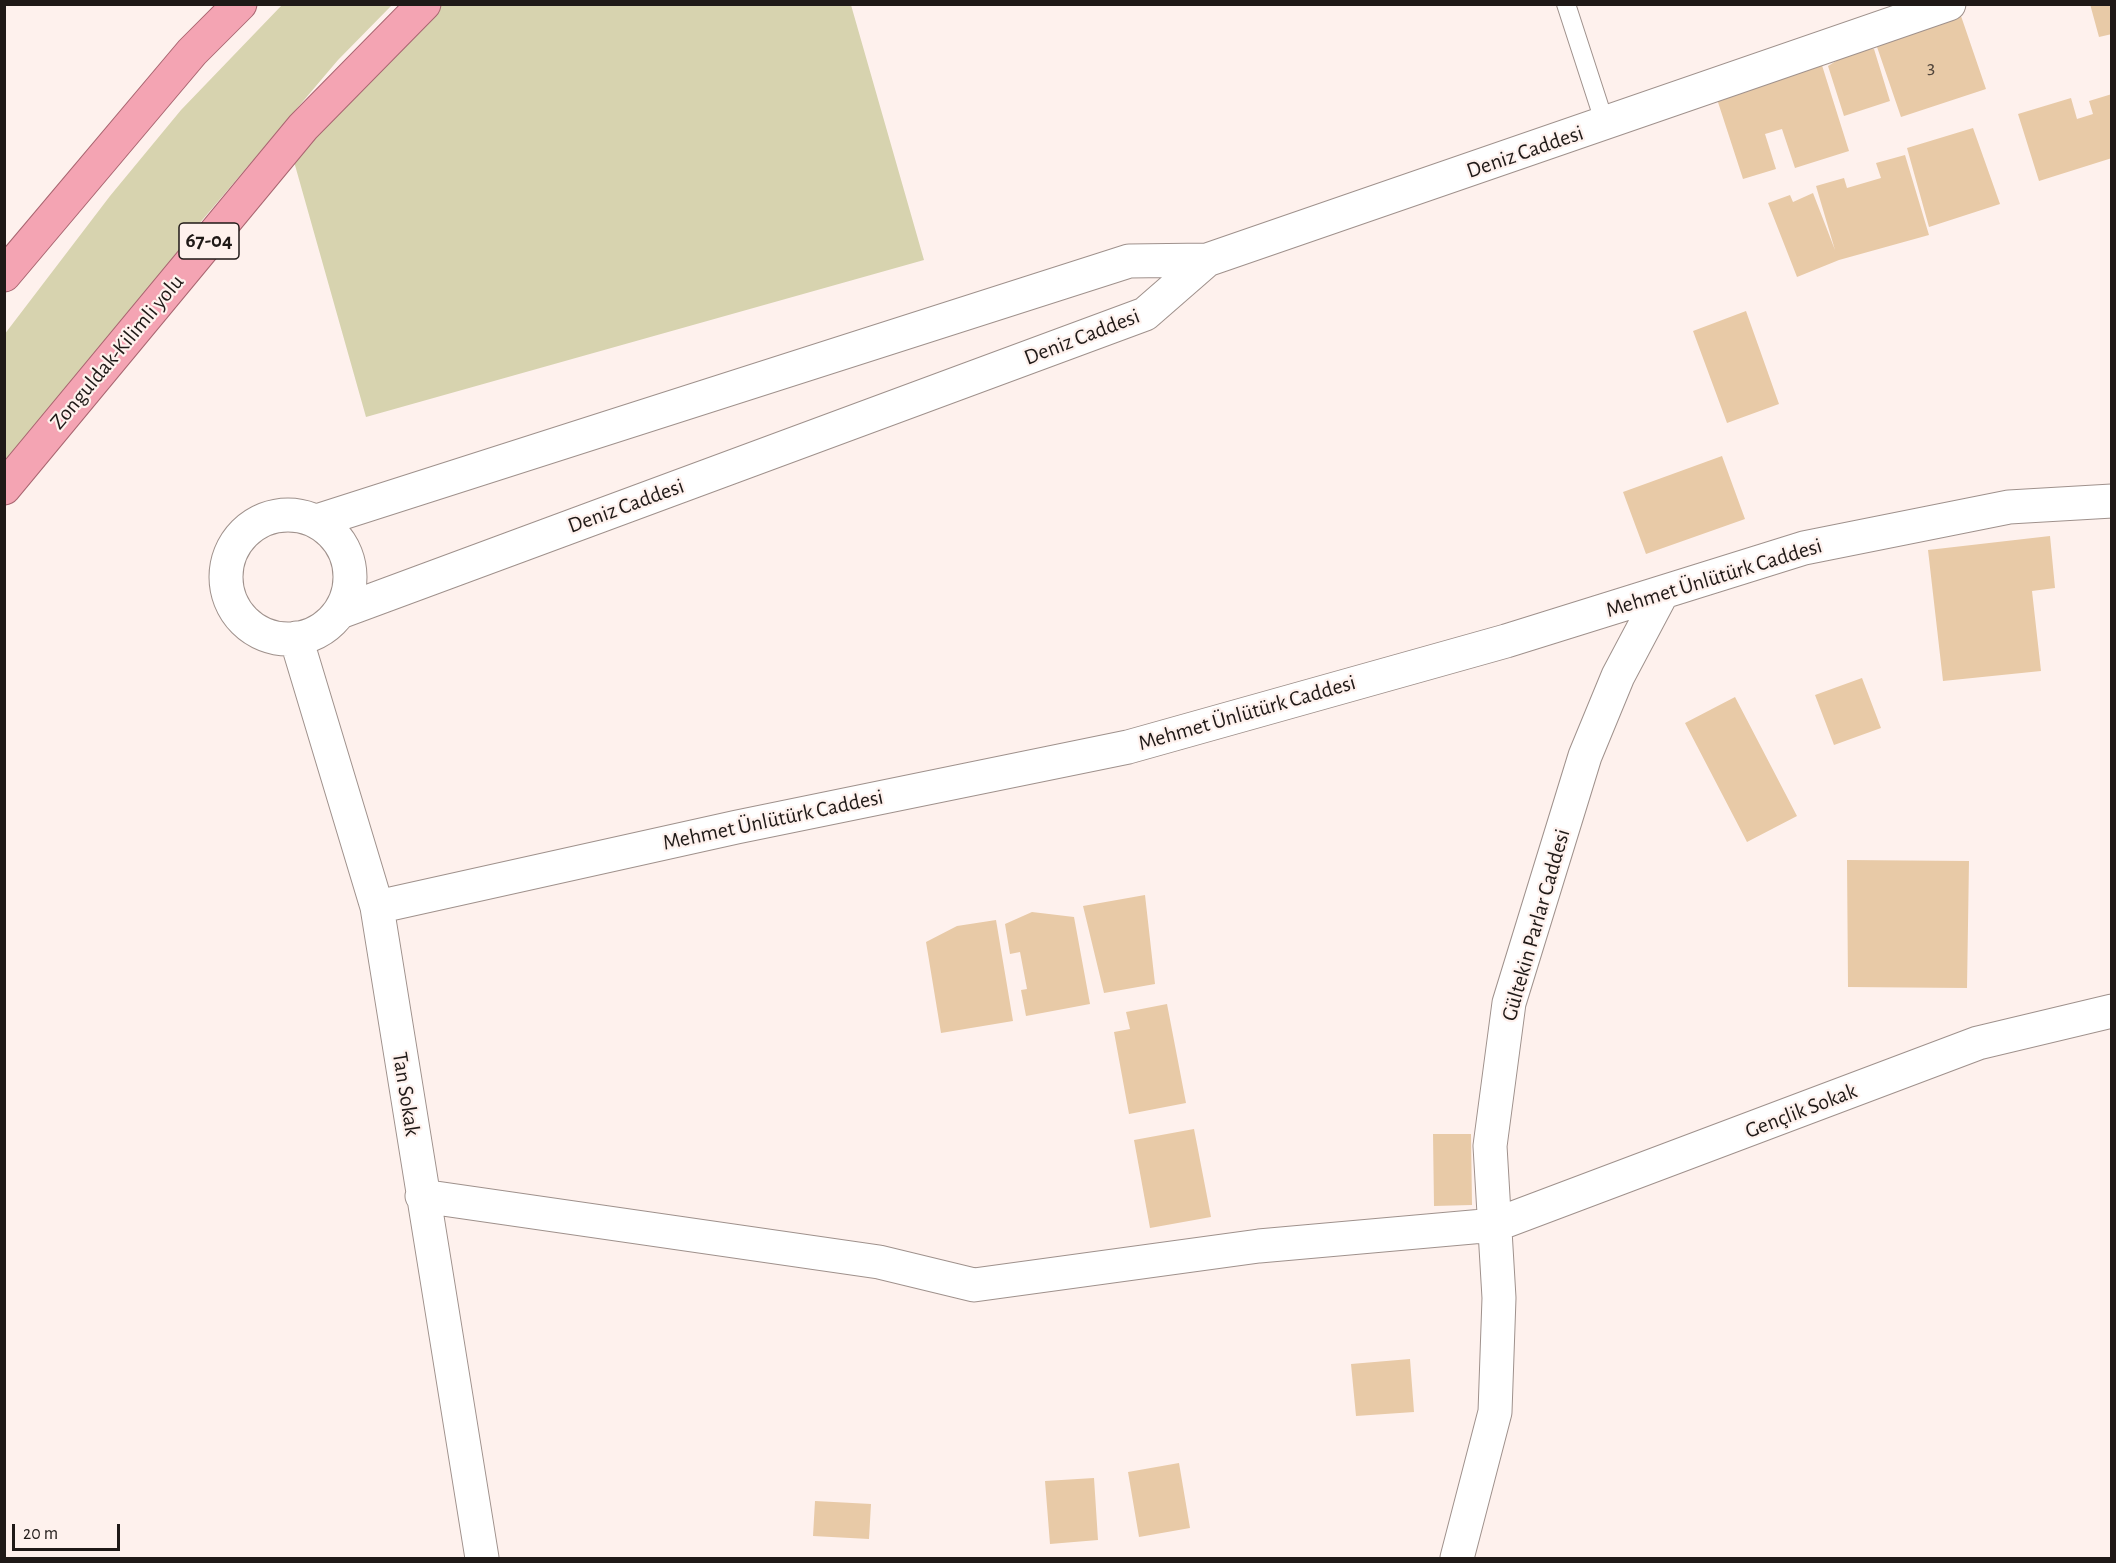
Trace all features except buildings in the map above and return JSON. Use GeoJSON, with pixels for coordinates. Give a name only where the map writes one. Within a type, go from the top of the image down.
{"type":"FeatureCollection","features":[{"type":"Feature","properties":{"kind":"highway"},"geometry":{"type":"LineString","coordinates":[[4,275],[192,52],[240,4]]}},
{"type":"Feature","properties":{"kind":"highway","name":"Zonguldak-Kilimli yolu"},"geometry":{"type":"LineString","coordinates":[[4,488],[303,127],[424,4]]}},
{"type":"Feature","properties":{"kind":"street","name":"Deniz Caddesi"},"geometry":{"type":"LineString","coordinates":[[317,521],[297,515],[276,515],[256,523],[240,536],[230,553],[225,573],[235,612],[249,627],[267,636],[287,640],[307,636],[326,627],[340,612],[1146,314],[1207,260],[1949,4]]}},
{"type":"Feature","properties":{"kind":"street"},"geometry":{"type":"LineString","coordinates":[[317,521],[1129,261],[1207,260]]}},
{"type":"Feature","properties":{"kind":"street","name":"Mehmet Ünlütürk Caddesi"},"geometry":{"type":"LineString","coordinates":[[376,907],[737,826],[1128,747],[1495,644],[1804,548],[2009,507],[2112,501]]}},
{"type":"Feature","properties":{"kind":"street"},"geometry":{"type":"LineString","coordinates":[[317,521],[333,534],[345,551],[351,571],[349,592],[340,612]]}},
{"type":"Feature","properties":{"kind":"street","name":"Gültekin Parlar Caddesi"},"geometry":{"type":"LineString","coordinates":[[1457,1558],[1495,1412],[1499,1298],[1490,1146],[1509,1003],[1584,756],[1618,676],[1662,593]]}},
{"type":"Feature","properties":{"kind":"street","name":"Tan Sokak"},"geometry":{"type":"LineString","coordinates":[[296,638],[376,907],[482,1558]]}},
{"type":"Feature","properties":{"kind":"street","name":"Gençlik Sokak"},"geometry":{"type":"LineString","coordinates":[[422,1196],[879,1262],[974,1285],[1259,1245],[1495,1225],[1978,1043],[2112,1011]]}},
{"type":"Feature","properties":{"kind":"lane"},"geometry":{"type":"LineString","coordinates":[[1566,4],[1605,124]]}},
{"type":"Feature","properties":{"kind":"shaded area"},"geometry":{"type":"Polygon","coordinates":[[[282,5],[392,5],[338,60],[198,225],[5,474],[4,335],[110,196],[181,110],[282,5]]]}},
{"type":"Feature","properties":{"kind":"shaded area"},"geometry":{"type":"Polygon","coordinates":[[[435,5],[851,5],[924,260],[366,417],[291,151],[435,5]]]}}]}
